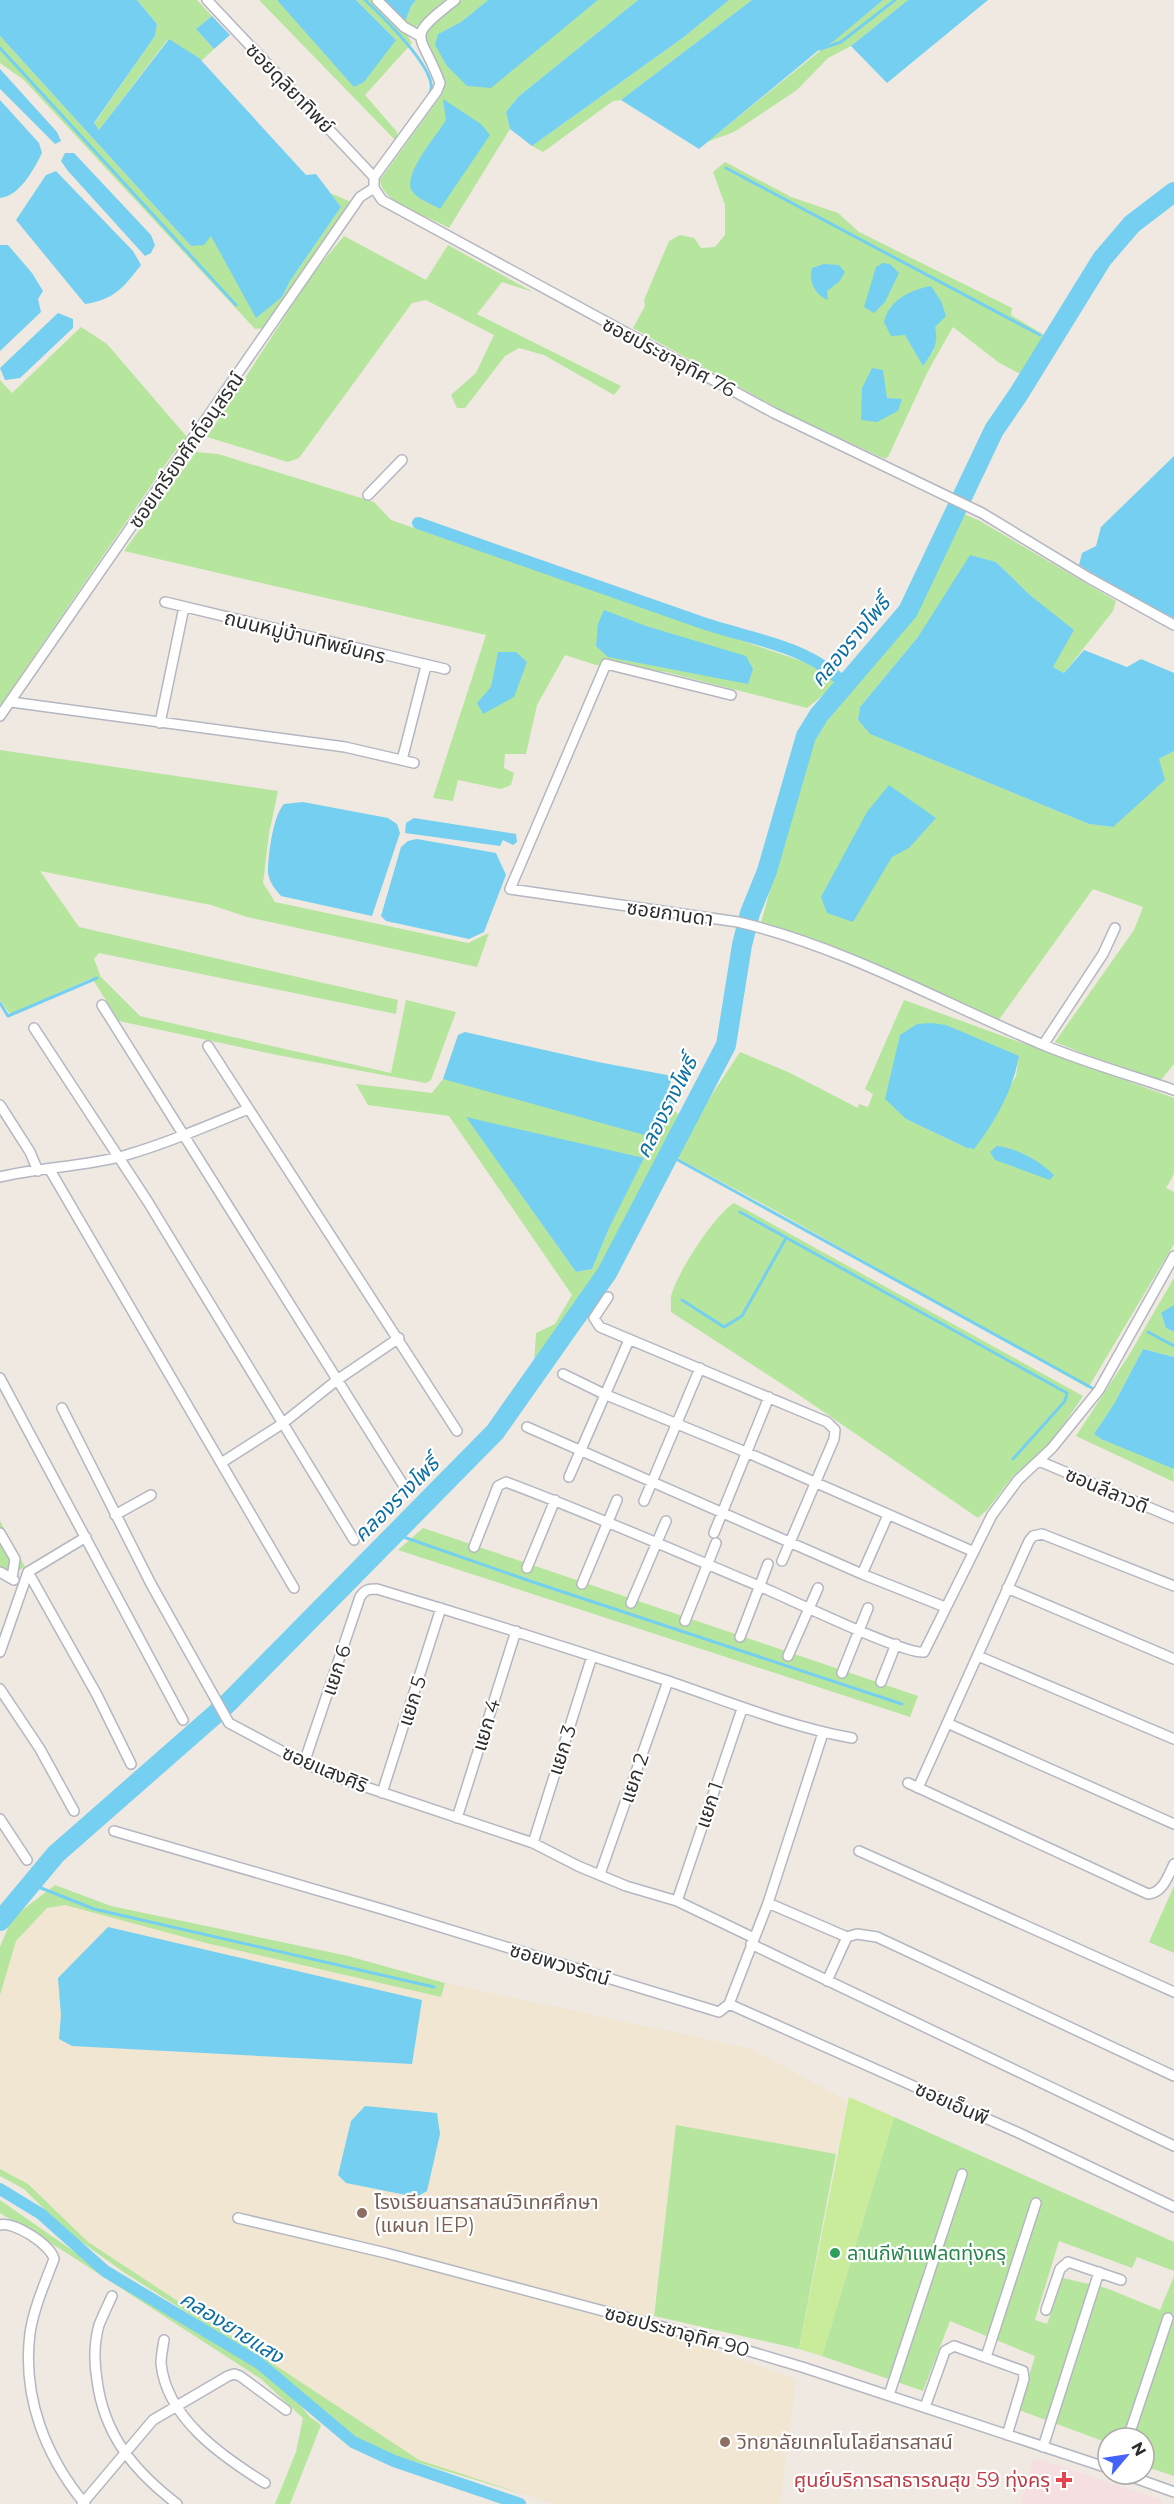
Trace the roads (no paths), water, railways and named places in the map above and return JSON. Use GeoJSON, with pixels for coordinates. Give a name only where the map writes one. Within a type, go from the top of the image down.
{"type":"FeatureCollection","features":[{"type":"Feature","properties":{"kind":"street","name":"ซอยดุลิยาทิพย์"},"geometry":{"type":"LineString","coordinates":[[207,0],[374,177]]}},
{"type":"Feature","properties":{"kind":"street"},"geometry":{"type":"LineString","coordinates":[[377,0],[404,27],[420,36]]}},
{"type":"Feature","properties":{"kind":"street"},"geometry":{"type":"LineString","coordinates":[[374,188],[374,177],[437,91],[440,82],[421,45],[420,36],[423,26],[455,0]]}},
{"type":"Feature","properties":{"kind":"street","name":"ซอยประชาอุทิศ 76"},"geometry":{"type":"LineString","coordinates":[[374,188],[382,200],[556,296],[782,417],[982,513],[1089,578],[1174,625]]}},
{"type":"Feature","properties":{"kind":"street","name":"ซอยเกรียงศักดิ์อนุสรณ์"},"geometry":{"type":"LineString","coordinates":[[0,716],[360,197],[374,188]]}},
{"type":"Feature","properties":{"kind":"street"},"geometry":{"type":"LineString","coordinates":[[368,495],[402,460]]}},
{"type":"Feature","properties":{"kind":"street","name":"ถนนหมู่บ้านทิพย์นคร"},"geometry":{"type":"LineString","coordinates":[[165,602],[445,669]]}},
{"type":"Feature","properties":{"kind":"street"},"geometry":{"type":"LineString","coordinates":[[160,723],[184,608]]}},
{"type":"Feature","properties":{"kind":"street","name":"ซอยกานดา"},"geometry":{"type":"LineString","coordinates":[[731,695],[606,664],[510,889],[738,922],[772,930],[865,966],[1043,1045],[1174,1090]]}},
{"type":"Feature","properties":{"kind":"street"},"geometry":{"type":"LineString","coordinates":[[402,760],[426,666]]}},
{"type":"Feature","properties":{"kind":"street"},"geometry":{"type":"LineString","coordinates":[[11,702],[345,747],[414,763]]}},
{"type":"Feature","properties":{"kind":"street"},"geometry":{"type":"LineString","coordinates":[[1043,1045],[1103,954],[1115,928]]}},
{"type":"Feature","properties":{"kind":"street"},"geometry":{"type":"LineString","coordinates":[[102,1005],[407,1491]]}},
{"type":"Feature","properties":{"kind":"street"},"geometry":{"type":"LineString","coordinates":[[34,1028],[119,1157],[354,1540]]}},
{"type":"Feature","properties":{"kind":"street"},"geometry":{"type":"LineString","coordinates":[[208,1046],[399,1338],[457,1431]]}},
{"type":"Feature","properties":{"kind":"street"},"geometry":{"type":"LineString","coordinates":[[0,1105],[30,1152],[38,1171]]}},
{"type":"Feature","properties":{"kind":"street"},"geometry":{"type":"LineString","coordinates":[[0,1177],[119,1157],[248,1109]]}},
{"type":"Feature","properties":{"kind":"street"},"geometry":{"type":"LineString","coordinates":[[50,1170],[294,1588]]}},
{"type":"Feature","properties":{"kind":"street"},"geometry":{"type":"LineString","coordinates":[[474,1547],[498,1486],[506,1482],[608,1521],[707,1566],[912,1651],[924,1652],[972,1551],[992,1515],[1018,1479],[1040,1461],[1099,1390],[1174,1256]]}},
{"type":"Feature","properties":{"kind":"street"},"geometry":{"type":"LineString","coordinates":[[608,1297],[594,1318],[600,1327],[827,1422],[835,1430],[834,1439],[782,1561]]}},
{"type":"Feature","properties":{"kind":"street"},"geometry":{"type":"LineString","coordinates":[[221,1463],[282,1424],[337,1380],[399,1338]]}},
{"type":"Feature","properties":{"kind":"street"},"geometry":{"type":"LineString","coordinates":[[569,1477],[629,1340]]}},
{"type":"Feature","properties":{"kind":"street"},"geometry":{"type":"LineString","coordinates":[[644,1501],[700,1368]]}},
{"type":"Feature","properties":{"kind":"street"},"geometry":{"type":"LineString","coordinates":[[563,1374],[604,1394],[748,1453],[972,1551]]}},
{"type":"Feature","properties":{"kind":"street"},"geometry":{"type":"LineString","coordinates":[[0,1378],[183,1720]]}},
{"type":"Feature","properties":{"kind":"street"},"geometry":{"type":"LineString","coordinates":[[714,1533],[769,1397]]}},
{"type":"Feature","properties":{"kind":"street","name":"ซอยแสงศิริ"},"geometry":{"type":"LineString","coordinates":[[62,1408],[115,1515],[229,1723],[304,1763],[382,1793],[533,1844],[626,1886],[677,1901],[827,1982],[1174,2146]]}},
{"type":"Feature","properties":{"kind":"street"},"geometry":{"type":"LineString","coordinates":[[527,1427],[862,1574],[945,1607]]}},
{"type":"Feature","properties":{"kind":"street","name":"ซอนลีลาวดี"},"geometry":{"type":"LineString","coordinates":[[1040,1461],[1174,1518]]}},
{"type":"Feature","properties":{"kind":"street"},"geometry":{"type":"LineString","coordinates":[[115,1515],[151,1494]]}},
{"type":"Feature","properties":{"kind":"street"},"geometry":{"type":"LineString","coordinates":[[527,1568],[555,1500]]}},
{"type":"Feature","properties":{"kind":"street"},"geometry":{"type":"LineString","coordinates":[[582,1584],[617,1500]]}},
{"type":"Feature","properties":{"kind":"street"},"geometry":{"type":"LineString","coordinates":[[862,1574],[888,1515]]}},
{"type":"Feature","properties":{"kind":"street"},"geometry":{"type":"LineString","coordinates":[[631,1603],[666,1521]]}},
{"type":"Feature","properties":{"kind":"street"},"geometry":{"type":"LineString","coordinates":[[0,1533],[15,1560],[12,1578]]}},
{"type":"Feature","properties":{"kind":"street"},"geometry":{"type":"LineString","coordinates":[[918,1788],[1007,1588],[1033,1536],[1042,1534],[1174,1586]]}},
{"type":"Feature","properties":{"kind":"street"},"geometry":{"type":"LineString","coordinates":[[0,1652],[28,1572],[86,1537]]}},
{"type":"Feature","properties":{"kind":"street"},"geometry":{"type":"LineString","coordinates":[[685,1621],[716,1543]]}},
{"type":"Feature","properties":{"kind":"street"},"geometry":{"type":"LineString","coordinates":[[740,1637],[768,1564]]}},
{"type":"Feature","properties":{"kind":"street"},"geometry":{"type":"LineString","coordinates":[[0,1572],[12,1578],[21,1588]]}},
{"type":"Feature","properties":{"kind":"street"},"geometry":{"type":"LineString","coordinates":[[28,1572],[131,1764]]}},
{"type":"Feature","properties":{"kind":"street"},"geometry":{"type":"LineString","coordinates":[[788,1656],[818,1588]]}},
{"type":"Feature","properties":{"kind":"street"},"geometry":{"type":"LineString","coordinates":[[1007,1588],[1174,1659]]}},
{"type":"Feature","properties":{"kind":"street","name":"แยก 6"},"geometry":{"type":"LineString","coordinates":[[304,1763],[360,1597],[369,1589],[377,1589],[441,1608]]}},
{"type":"Feature","properties":{"kind":"street"},"geometry":{"type":"LineString","coordinates":[[441,1608],[668,1681],[742,1708],[823,1733],[852,1738]]}},
{"type":"Feature","properties":{"kind":"street","name":"แยก 5"},"geometry":{"type":"LineString","coordinates":[[382,1793],[441,1608]]}},
{"type":"Feature","properties":{"kind":"street"},"geometry":{"type":"LineString","coordinates":[[842,1673],[868,1608]]}},
{"type":"Feature","properties":{"kind":"street","name":"แยก 4"},"geometry":{"type":"LineString","coordinates":[[457,1818],[516,1631]]}},
{"type":"Feature","properties":{"kind":"street"},"geometry":{"type":"LineString","coordinates":[[882,1682],[896,1644]]}},
{"type":"Feature","properties":{"kind":"street","name":"แยก 3"},"geometry":{"type":"LineString","coordinates":[[533,1844],[592,1656]]}},
{"type":"Feature","properties":{"kind":"street"},"geometry":{"type":"LineString","coordinates":[[978,1656],[1174,1739]]}},
{"type":"Feature","properties":{"kind":"street","name":"แยก 2"},"geometry":{"type":"LineString","coordinates":[[600,1874],[668,1681]]}},
{"type":"Feature","properties":{"kind":"street"},"geometry":{"type":"LineString","coordinates":[[0,1689],[40,1749],[74,1811]]}},
{"type":"Feature","properties":{"kind":"street","name":"แยก 1"},"geometry":{"type":"LineString","coordinates":[[677,1901],[742,1708]]}},
{"type":"Feature","properties":{"kind":"street"},"geometry":{"type":"LineString","coordinates":[[947,1723],[1174,1824]]}},
{"type":"Feature","properties":{"kind":"street"},"geometry":{"type":"LineString","coordinates":[[729,2004],[768,1903],[823,1733]]}},
{"type":"Feature","properties":{"kind":"street"},"geometry":{"type":"LineString","coordinates":[[908,1783],[1148,1894],[1154,1894],[1160,1890],[1174,1864]]}},
{"type":"Feature","properties":{"kind":"street"},"geometry":{"type":"LineString","coordinates":[[0,1819],[27,1860]]}},
{"type":"Feature","properties":{"kind":"street","name":"ซอยพวงรัตน์"},"geometry":{"type":"LineString","coordinates":[[114,1831],[385,1910],[715,2011],[723,2010],[729,2004]]}},
{"type":"Feature","properties":{"kind":"street"},"geometry":{"type":"LineString","coordinates":[[859,1851],[1174,1992]]}},
{"type":"Feature","properties":{"kind":"street"},"geometry":{"type":"LineString","coordinates":[[768,1903],[847,1937],[857,1934],[877,1937],[1174,2076]]}},
{"type":"Feature","properties":{"kind":"street"},"geometry":{"type":"LineString","coordinates":[[827,1982],[847,1937]]}},
{"type":"Feature","properties":{"kind":"street","name":"ซอยเอ็นพี"},"geometry":{"type":"LineString","coordinates":[[729,2004],[1019,2133],[1174,2207]]}},
{"type":"Feature","properties":{"kind":"street"},"geometry":{"type":"LineString","coordinates":[[889,2395],[962,2174]]}},
{"type":"Feature","properties":{"kind":"street"},"geometry":{"type":"LineString","coordinates":[[986,2358],[1036,2203]]}},
{"type":"Feature","properties":{"kind":"street","name":"ซอยประชาอุทิศ 90"},"geometry":{"type":"LineString","coordinates":[[238,2218],[386,2253],[712,2340],[889,2395],[1096,2464]]}},
{"type":"Feature","properties":{"kind":"street"},"geometry":{"type":"LineString","coordinates":[[0,2225],[16,2228],[45,2244],[52,2252],[54,2259],[37,2304],[30,2334],[30,2378],[37,2417],[49,2450],[66,2480],[84,2503],[124,2452],[153,2420],[234,2374],[286,2410]]}},
{"type":"Feature","properties":{"kind":"street"},"geometry":{"type":"LineString","coordinates":[[1046,2310],[1060,2270],[1068,2262],[1121,2280]]}},
{"type":"Feature","properties":{"kind":"street"},"geometry":{"type":"LineString","coordinates":[[1042,2447],[1099,2272]]}},
{"type":"Feature","properties":{"kind":"street"},"geometry":{"type":"LineString","coordinates":[[111,2295],[99,2327],[94,2359],[104,2414],[110,2430],[124,2452],[155,2487],[177,2504]]}},
{"type":"Feature","properties":{"kind":"street"},"geometry":{"type":"LineString","coordinates":[[1132,2426],[1168,2318]]}},
{"type":"Feature","properties":{"kind":"street"},"geometry":{"type":"LineString","coordinates":[[164,2340],[161,2363],[167,2384],[177,2405],[213,2445],[233,2463],[265,2483]]}},
{"type":"Feature","properties":{"kind":"street"},"geometry":{"type":"LineString","coordinates":[[925,2407],[945,2351],[954,2346],[1023,2371],[1024,2379],[1006,2435]]}},
{"type":"Feature","properties":{"kind":"street"},"geometry":{"type":"LineString","coordinates":[[1156,2485],[1174,2492]]}},
{"type":"Feature","properties":{"kind":"water"},"geometry":{"type":"Polygon","coordinates":[[[0,0],[137,0],[157,24],[155,36],[94,123],[99,130],[169,39],[199,58],[306,175],[316,174],[341,207],[290,281],[282,297],[256,318],[211,236],[204,245],[191,246],[0,36],[0,0]]]}},
{"type":"Feature","properties":{"kind":"water"},"geometry":{"type":"Polygon","coordinates":[[[277,0],[356,0],[396,40],[364,82],[354,87],[277,0]]]}},
{"type":"Feature","properties":{"kind":"water"},"geometry":{"type":"Polygon","coordinates":[[[382,0],[416,0],[405,22],[382,0]]]}},
{"type":"Feature","properties":{"kind":"water"},"geometry":{"type":"Polygon","coordinates":[[[488,0],[598,0],[491,88],[467,86],[447,66],[435,45],[438,34],[461,22],[488,0]]]}},
{"type":"Feature","properties":{"kind":"water"},"geometry":{"type":"Polygon","coordinates":[[[638,0],[729,0],[684,37],[532,146],[510,129],[506,112],[518,97],[638,0]]]}},
{"type":"Feature","properties":{"kind":"water"},"geometry":{"type":"Polygon","coordinates":[[[752,0],[883,0],[699,149],[621,100],[752,0]]]}},
{"type":"Feature","properties":{"kind":"water"},"geometry":{"type":"Polygon","coordinates":[[[908,0],[988,0],[887,83],[851,46],[908,0]]]}},
{"type":"Feature","properties":{"kind":"water"},"geometry":{"type":"Polygon","coordinates":[[[212,16],[230,35],[214,49],[196,29],[212,16]]]}},
{"type":"Feature","properties":{"kind":"water"},"geometry":{"type":"Polygon","coordinates":[[[0,69],[57,132],[61,141],[55,144],[0,89],[0,69]]]}},
{"type":"Feature","properties":{"kind":"water"},"geometry":{"type":"Polygon","coordinates":[[[443,99],[481,124],[490,135],[440,209],[417,196],[410,184],[416,165],[446,120],[443,99]]]}},
{"type":"Feature","properties":{"kind":"water"},"geometry":{"type":"Polygon","coordinates":[[[0,100],[39,143],[42,153],[20,187],[0,198],[0,100]]]}},
{"type":"Feature","properties":{"kind":"water"},"geometry":{"type":"Polygon","coordinates":[[[65,153],[74,153],[151,235],[155,245],[151,253],[145,256],[68,171],[61,161],[65,153]]]}},
{"type":"Feature","properties":{"kind":"water"},"geometry":{"type":"Polygon","coordinates":[[[56,171],[133,251],[141,265],[118,291],[104,299],[85,304],[16,220],[46,175],[56,171]]]}},
{"type":"Feature","properties":{"kind":"water"},"geometry":{"type":"Polygon","coordinates":[[[0,245],[8,245],[32,273],[43,291],[38,299],[41,312],[0,351],[0,245]]]}},
{"type":"Feature","properties":{"kind":"water"},"geometry":{"type":"Polygon","coordinates":[[[883,263],[890,264],[899,273],[885,302],[874,313],[864,307],[876,267],[883,263]]]}},
{"type":"Feature","properties":{"kind":"water"},"geometry":{"type":"Polygon","coordinates":[[[824,264],[839,265],[845,272],[839,282],[827,291],[828,300],[819,295],[811,278],[812,268],[824,264]]]}},
{"type":"Feature","properties":{"kind":"water"},"geometry":{"type":"Polygon","coordinates":[[[931,286],[941,301],[946,316],[935,327],[934,348],[923,366],[905,335],[891,336],[884,322],[890,308],[902,297],[915,290],[931,286]]]}},
{"type":"Feature","properties":{"kind":"water"},"geometry":{"type":"Polygon","coordinates":[[[58,313],[73,319],[73,328],[20,378],[5,380],[0,368],[58,313]]]}},
{"type":"Feature","properties":{"kind":"water"},"geometry":{"type":"Polygon","coordinates":[[[872,368],[883,370],[887,398],[902,399],[898,411],[877,422],[861,420],[862,388],[872,368]]]}},
{"type":"Feature","properties":{"kind":"water"},"geometry":{"type":"Polygon","coordinates":[[[1174,456],[1174,618],[1132,597],[1079,565],[1082,553],[1096,546],[1101,527],[1174,456]]]}},
{"type":"Feature","properties":{"kind":"water"},"geometry":{"type":"Polygon","coordinates":[[[970,555],[996,562],[1031,596],[1074,630],[1053,667],[1064,673],[1084,650],[1127,667],[1141,659],[1174,673],[1174,751],[1159,759],[1165,780],[1113,827],[1089,824],[870,734],[858,720],[860,707],[918,637],[970,555]]]}},
{"type":"Feature","properties":{"kind":"water"},"geometry":{"type":"Polygon","coordinates":[[[604,610],[646,626],[746,656],[753,669],[748,684],[608,657],[596,646],[598,624],[604,610]]]}},
{"type":"Feature","properties":{"kind":"water"},"geometry":{"type":"Polygon","coordinates":[[[498,652],[516,652],[527,662],[514,697],[483,714],[477,703],[491,687],[498,652]]]}},
{"type":"Feature","properties":{"kind":"water"},"geometry":{"type":"Polygon","coordinates":[[[889,785],[936,818],[909,848],[892,857],[853,922],[827,913],[821,897],[867,812],[889,785]]]}},
{"type":"Feature","properties":{"kind":"water"},"geometry":{"type":"Polygon","coordinates":[[[303,802],[388,818],[397,824],[400,833],[372,916],[281,896],[273,885],[268,865],[277,817],[284,804],[303,802]]]}},
{"type":"Feature","properties":{"kind":"water"},"geometry":{"type":"Polygon","coordinates":[[[414,818],[516,834],[517,842],[513,845],[503,840],[500,846],[405,833],[406,823],[414,818]]]}},
{"type":"Feature","properties":{"kind":"water"},"geometry":{"type":"Polygon","coordinates":[[[417,839],[496,853],[506,875],[484,932],[469,939],[386,921],[381,916],[401,847],[408,841],[417,839]]]}},
{"type":"Feature","properties":{"kind":"water"},"geometry":{"type":"Polygon","coordinates":[[[917,1024],[946,1025],[1019,1056],[1002,1105],[974,1149],[967,1148],[906,1119],[885,1099],[900,1035],[917,1024]]]}},
{"type":"Feature","properties":{"kind":"water"},"geometry":{"type":"Polygon","coordinates":[[[465,1032],[667,1075],[672,1079],[667,1091],[675,1096],[673,1109],[665,1113],[660,1129],[648,1136],[443,1079],[458,1035],[465,1032]]]}},
{"type":"Feature","properties":{"kind":"water"},"geometry":{"type":"Polygon","coordinates":[[[466,1117],[644,1158],[610,1226],[592,1269],[576,1272],[466,1117]]]}},
{"type":"Feature","properties":{"kind":"water"},"geometry":{"type":"Polygon","coordinates":[[[997,1146],[1028,1156],[1054,1175],[1050,1180],[995,1160],[990,1152],[997,1146]]]}},
{"type":"Feature","properties":{"kind":"water"},"geometry":{"type":"Polygon","coordinates":[[[1174,1305],[1174,1332],[1166,1328],[1161,1313],[1174,1305]]]}},
{"type":"Feature","properties":{"kind":"water"},"geometry":{"type":"Polygon","coordinates":[[[1143,1349],[1174,1357],[1174,1469],[1094,1434],[1114,1404],[1143,1349]]]}},
{"type":"Feature","properties":{"kind":"water"},"geometry":{"type":"Polygon","coordinates":[[[108,1927],[422,2000],[412,2064],[72,2046],[59,2039],[61,2015],[58,1978],[108,1927]]]}},
{"type":"Feature","properties":{"kind":"water"},"geometry":{"type":"Polygon","coordinates":[[[365,2106],[437,2113],[440,2134],[427,2191],[416,2197],[346,2183],[338,2175],[351,2121],[365,2106]]]}},
{"type":"Feature","properties":{"kind":"waterway"},"geometry":{"type":"LineString","coordinates":[[365,0],[406,42],[417,56],[430,80],[430,94],[404,129]]}},
{"type":"Feature","properties":{"kind":"waterway"},"geometry":{"type":"LineString","coordinates":[[820,49],[841,42],[895,0]]}},
{"type":"Feature","properties":{"kind":"waterway"},"geometry":{"type":"LineString","coordinates":[[0,48],[236,305]]}},
{"type":"Feature","properties":{"kind":"waterway"},"geometry":{"type":"LineString","coordinates":[[726,168],[1040,335]]}},
{"type":"Feature","properties":{"kind":"waterway","name":"คลองรางโพธิ์"},"geometry":{"type":"LineString","coordinates":[[0,1921],[56,1854],[227,1704],[495,1432],[607,1273],[726,1045],[742,945],[750,913],[767,871],[806,736],[819,715],[908,611],[994,430],[1102,259],[1132,224],[1174,192]]}},
{"type":"Feature","properties":{"kind":"waterway"},"geometry":{"type":"LineString","coordinates":[[418,523],[700,622],[796,652],[831,672],[845,685]]}},
{"type":"Feature","properties":{"kind":"waterway"},"geometry":{"type":"LineString","coordinates":[[0,1003],[8,1016],[97,978]]}},
{"type":"Feature","properties":{"kind":"waterway"},"geometry":{"type":"LineString","coordinates":[[667,1154],[1092,1388]]}},
{"type":"Feature","properties":{"kind":"waterway"},"geometry":{"type":"LineString","coordinates":[[740,1212],[1067,1393],[1065,1401],[1013,1459]]}},
{"type":"Feature","properties":{"kind":"waterway"},"geometry":{"type":"LineString","coordinates":[[682,1300],[724,1327],[742,1316],[786,1238]]}},
{"type":"Feature","properties":{"kind":"waterway"},"geometry":{"type":"LineString","coordinates":[[1148,1332],[1174,1346]]}},
{"type":"Feature","properties":{"kind":"waterway"},"geometry":{"type":"LineString","coordinates":[[395,1534],[902,1704]]}},
{"type":"Feature","properties":{"kind":"waterway"},"geometry":{"type":"LineString","coordinates":[[31,1884],[94,1909],[434,1987]]}},
{"type":"Feature","properties":{"kind":"waterway","name":"คลองยายแสง"},"geometry":{"type":"LineString","coordinates":[[0,2189],[41,2214],[105,2271],[259,2363],[353,2442],[394,2461],[520,2504]]}},
{"type":"Feature","properties":{"kind":"place","name":"โรงเรียนสารสาสน์วิเทศศึกษา (แผนก IEP)"},"geometry":{"type":"Point","coordinates":[362,2213]}},
{"type":"Feature","properties":{"kind":"place","name":"ลานกีฬาแฟลตทุ่งครุ"},"geometry":{"type":"Point","coordinates":[835,2253]}},
{"type":"Feature","properties":{"kind":"place","name":"วิทยาลัยเทคโนโลยีสารสาสน์"},"geometry":{"type":"Point","coordinates":[725,2442]}},
{"type":"Feature","properties":{"kind":"place","name":"ศูนย์บริการสาธารณสุข 59 ทุ่งครุ"},"geometry":{"type":"Point","coordinates":[1064,2480]}}]}
